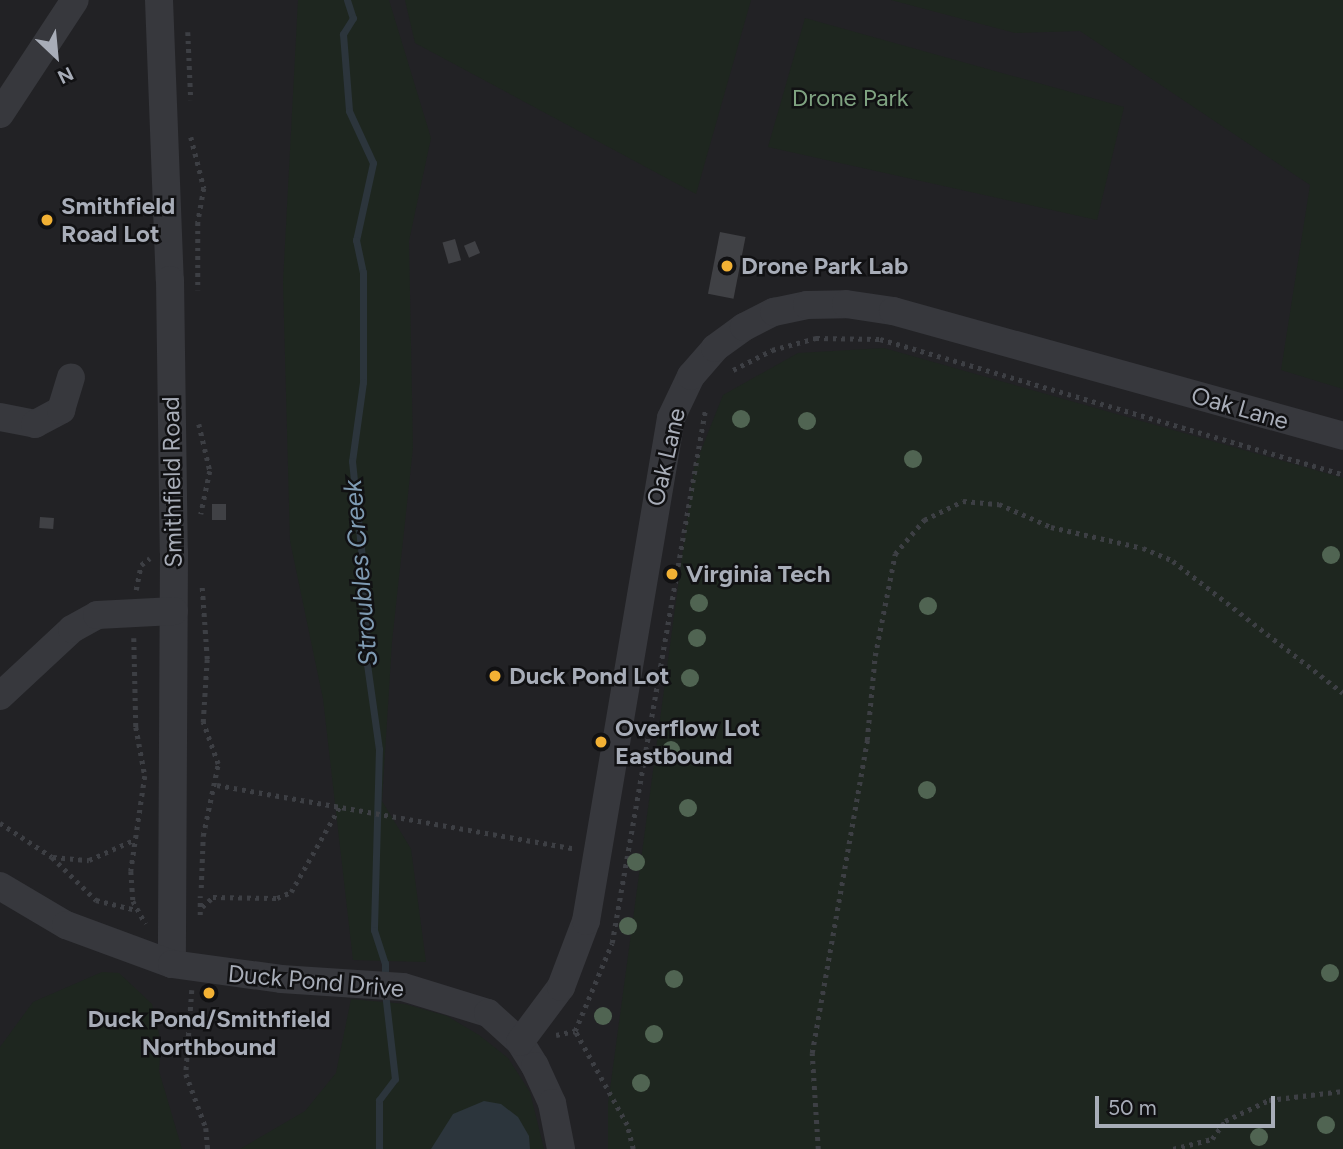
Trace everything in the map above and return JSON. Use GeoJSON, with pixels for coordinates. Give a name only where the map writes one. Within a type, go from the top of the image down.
{"type":"FeatureCollection","features":[{"type":"Feature","properties":{"kind":"street"},"geometry":{"type":"LineString","coordinates":[[0,114],[75,0]]}},
{"type":"Feature","properties":{"kind":"street"},"geometry":{"type":"LineString","coordinates":[[133,0],[159,5]]}},
{"type":"Feature","properties":{"kind":"street","name":"Smithfield Road"},"geometry":{"type":"LineString","coordinates":[[159,5],[170,280],[182,973]]}},
{"type":"Feature","properties":{"kind":"street","name":"Oak Lane"},"geometry":{"type":"LineString","coordinates":[[520,1042],[561,986],[586,921],[671,418],[691,376],[734,334],[774,312],[807,305],[846,304],[893,311],[1343,436]]}},
{"type":"Feature","properties":{"kind":"street"},"geometry":{"type":"LineString","coordinates":[[0,417],[35,424],[61,410],[71,378]]}},
{"type":"Feature","properties":{"kind":"street"},"geometry":{"type":"LineString","coordinates":[[0,696],[72,629],[97,615],[116,611],[174,611]]}},
{"type":"Feature","properties":{"kind":"street","name":"Duck Pond Drive"},"geometry":{"type":"LineString","coordinates":[[0,886],[66,925],[182,973],[365,982],[402,987],[488,1013],[520,1042],[552,1103],[561,1149]]}},
{"type":"Feature","properties":{"kind":"path"},"geometry":{"type":"LineString","coordinates":[[725,377],[744,363],[783,346],[842,335],[871,337],[1343,474]]}},
{"type":"Feature","properties":{"kind":"path"},"geometry":{"type":"LineString","coordinates":[[632,1149],[627,1125],[575,1031],[612,943],[652,735],[694,461],[709,402]]}},
{"type":"Feature","properties":{"kind":"path"},"geometry":{"type":"LineString","coordinates":[[818,1149],[812,1052],[867,740],[875,656],[895,554],[923,520],[963,500],[999,503],[1051,527],[1143,548],[1173,561],[1343,693]]}},
{"type":"Feature","properties":{"kind":"path"},"geometry":{"type":"LineString","coordinates":[[135,594],[141,565],[160,554]]}},
{"type":"Feature","properties":{"kind":"path"},"geometry":{"type":"LineString","coordinates":[[198,574],[207,659],[203,722],[218,764],[217,785],[203,836],[202,908],[213,897],[277,898],[291,892],[340,806]]}},
{"type":"Feature","properties":{"kind":"path"},"geometry":{"type":"LineString","coordinates":[[134,627],[136,727],[145,776],[131,872],[136,910],[146,924]]}},
{"type":"Feature","properties":{"kind":"path"},"geometry":{"type":"LineString","coordinates":[[217,785],[582,851]]}},
{"type":"Feature","properties":{"kind":"path"},"geometry":{"type":"LineString","coordinates":[[0,823],[52,857],[96,900],[136,910]]}},
{"type":"Feature","properties":{"kind":"path"},"geometry":{"type":"LineString","coordinates":[[52,857],[89,860],[134,840]]}},
{"type":"Feature","properties":{"kind":"path"},"geometry":{"type":"LineString","coordinates":[[182,973],[186,1074],[206,1128],[208,1149]]}},
{"type":"Feature","properties":{"kind":"path"},"geometry":{"type":"LineString","coordinates":[[1173,1149],[1212,1139],[1224,1121],[1269,1100],[1343,1091]]}},
{"type":"Feature","properties":{"kind":"shaded area","name":"Virginia Tech"},"geometry":{"type":"Polygon","coordinates":[[[0,0],[1343,0],[1343,1149],[0,1149],[0,0]]]}},
{"type":"Feature","properties":{"kind":"shaded area"},"geometry":{"type":"Polygon","coordinates":[[[484,1101],[501,1104],[518,1117],[529,1136],[530,1149],[431,1149],[453,1114],[484,1101]]]}},
{"type":"Feature","properties":{"kind":"green space"},"geometry":{"type":"Polygon","coordinates":[[[298,0],[389,0],[431,138],[409,241],[413,448],[392,642],[382,801],[411,849],[426,962],[353,960],[323,699],[290,541],[283,282],[298,0]]]}},
{"type":"Feature","properties":{"kind":"green space"},"geometry":{"type":"Polygon","coordinates":[[[405,0],[751,0],[696,194],[415,43],[405,0]]]}},
{"type":"Feature","properties":{"kind":"green space"},"geometry":{"type":"Polygon","coordinates":[[[891,0],[1343,0],[1343,389],[1281,370],[1310,185],[1080,31],[1015,33],[891,0]]]}},
{"type":"Feature","properties":{"kind":"green space","name":"Drone Park"},"geometry":{"type":"Polygon","coordinates":[[[805,18],[1124,107],[1097,220],[768,147],[805,18]]]}},
{"type":"Feature","properties":{"kind":"green space"},"geometry":{"type":"Polygon","coordinates":[[[884,348],[1343,478],[1343,1149],[608,1149],[608,1104],[694,468],[723,395],[798,353],[884,348]]]}},
{"type":"Feature","properties":{"kind":"green space"},"geometry":{"type":"Polygon","coordinates":[[[102,972],[119,973],[152,1004],[161,1042],[159,1071],[182,1149],[0,1149],[0,1047],[33,1002],[102,972]]]}},
{"type":"Feature","properties":{"kind":"green space"},"geometry":{"type":"Polygon","coordinates":[[[351,999],[405,1004],[447,1016],[479,1035],[508,1058],[530,1092],[544,1149],[240,1149],[305,1111],[336,1073],[351,999]]]}},
{"type":"Feature","properties":{"kind":"building","name":"Drone Park Lab"},"geometry":{"type":"Polygon","coordinates":[[[720,232],[746,237],[734,299],[708,294],[720,232]]]}},
{"type":"Feature","properties":{"kind":"building"},"geometry":{"type":"Polygon","coordinates":[[[455,239],[461,260],[449,264],[443,243],[455,239]]]}},
{"type":"Feature","properties":{"kind":"building"},"geometry":{"type":"Polygon","coordinates":[[[475,241],[480,253],[469,258],[464,246],[475,241]]]}},
{"type":"Feature","properties":{"kind":"building"},"geometry":{"type":"Polygon","coordinates":[[[212,504],[226,504],[226,520],[212,520],[212,504]]]}},
{"type":"Feature","properties":{"kind":"building"},"geometry":{"type":"Polygon","coordinates":[[[40,517],[54,518],[53,529],[39,528],[40,517]]]}},
{"type":"Feature","properties":{"kind":"waterway","name":"Stroubles Creek"},"geometry":{"type":"LineString","coordinates":[[347,0],[353,18],[343,34],[349,111],[373,163],[356,240],[363,272],[363,382],[352,461],[365,586],[367,664],[379,749],[374,930],[385,963],[385,980]]}},
{"type":"Feature","properties":{"kind":"waterway","name":"Stroubles Creek"},"geometry":{"type":"LineString","coordinates":[[379,1149],[379,1100],[395,1079],[385,992]]}},
{"type":"Feature","properties":{"kind":"place","name":"Smithfield Road Lot"},"geometry":{"type":"Point","coordinates":[47,220]}},
{"type":"Feature","properties":{"kind":"place","name":"Drone Park Lab"},"geometry":{"type":"Point","coordinates":[727,266]}},
{"type":"Feature","properties":{"kind":"place","name":"Virginia Tech"},"geometry":{"type":"Point","coordinates":[672,574]}},
{"type":"Feature","properties":{"kind":"place","name":"Duck Pond Lot"},"geometry":{"type":"Point","coordinates":[495,676]}},
{"type":"Feature","properties":{"kind":"place","name":"Overflow Lot Eastbound"},"geometry":{"type":"Point","coordinates":[601,742]}},
{"type":"Feature","properties":{"kind":"place","name":"Duck Pond/Smithfield Northbound"},"geometry":{"type":"Point","coordinates":[209,993]}}]}
